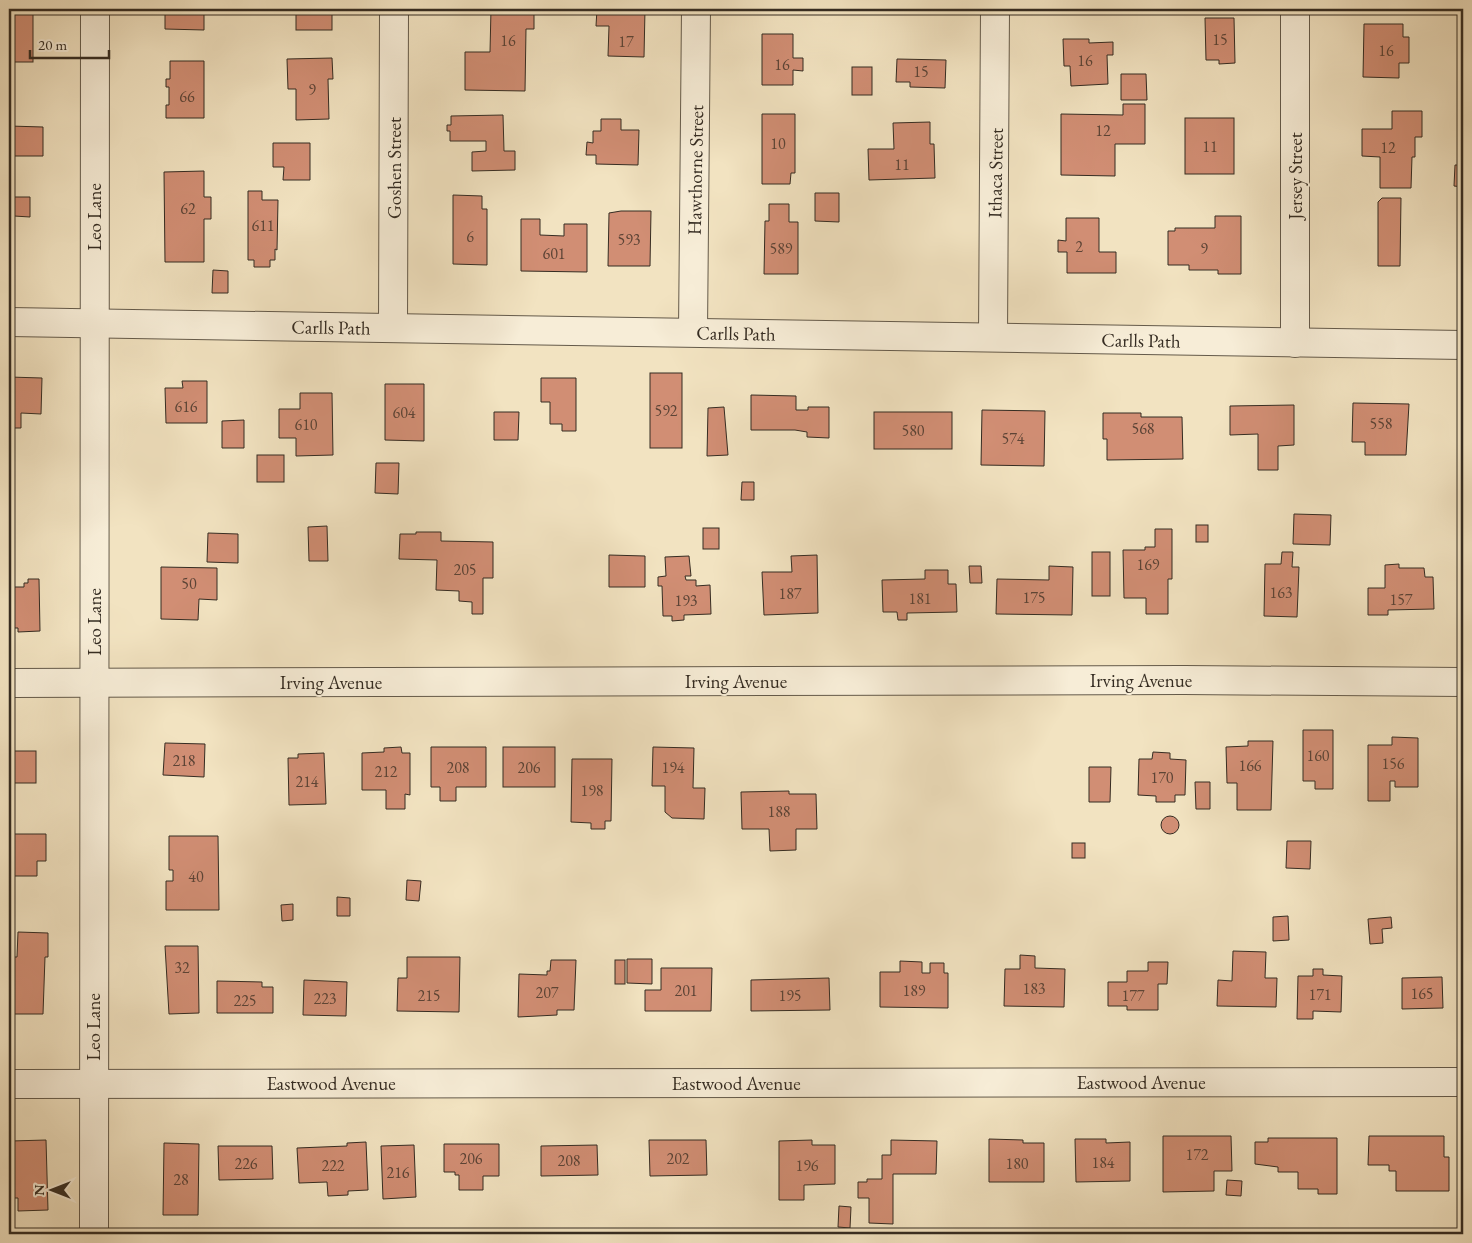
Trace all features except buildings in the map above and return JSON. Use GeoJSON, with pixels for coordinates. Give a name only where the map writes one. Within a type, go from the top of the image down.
{"type":"FeatureCollection","features":[{"type":"Feature","properties":{"kind":"street","name":"Leo Lane"},"geometry":{"type":"LineString","coordinates":[[94,1234],[95,9]]}},
{"type":"Feature","properties":{"kind":"street","name":"Goshen Street"},"geometry":{"type":"LineString","coordinates":[[394,9],[394,327]]}},
{"type":"Feature","properties":{"kind":"street","name":"Hawthorne Street"},"geometry":{"type":"LineString","coordinates":[[693,332],[696,9]]}},
{"type":"Feature","properties":{"kind":"street","name":"Ithaca Street"},"geometry":{"type":"LineString","coordinates":[[992,337],[995,9]]}},
{"type":"Feature","properties":{"kind":"street","name":"Jersey Street"},"geometry":{"type":"LineString","coordinates":[[1295,9],[1295,343]]}},
{"type":"Feature","properties":{"kind":"street","name":"Carlls Path"},"geometry":{"type":"LineString","coordinates":[[9,322],[1463,345]]}},
{"type":"Feature","properties":{"kind":"street","name":"Irving Avenue"},"geometry":{"type":"LineString","coordinates":[[9,683],[1184,680],[1463,682]]}},
{"type":"Feature","properties":{"kind":"street","name":"Eastwood Avenue"},"geometry":{"type":"LineString","coordinates":[[9,1084],[1463,1082]]}}]}
